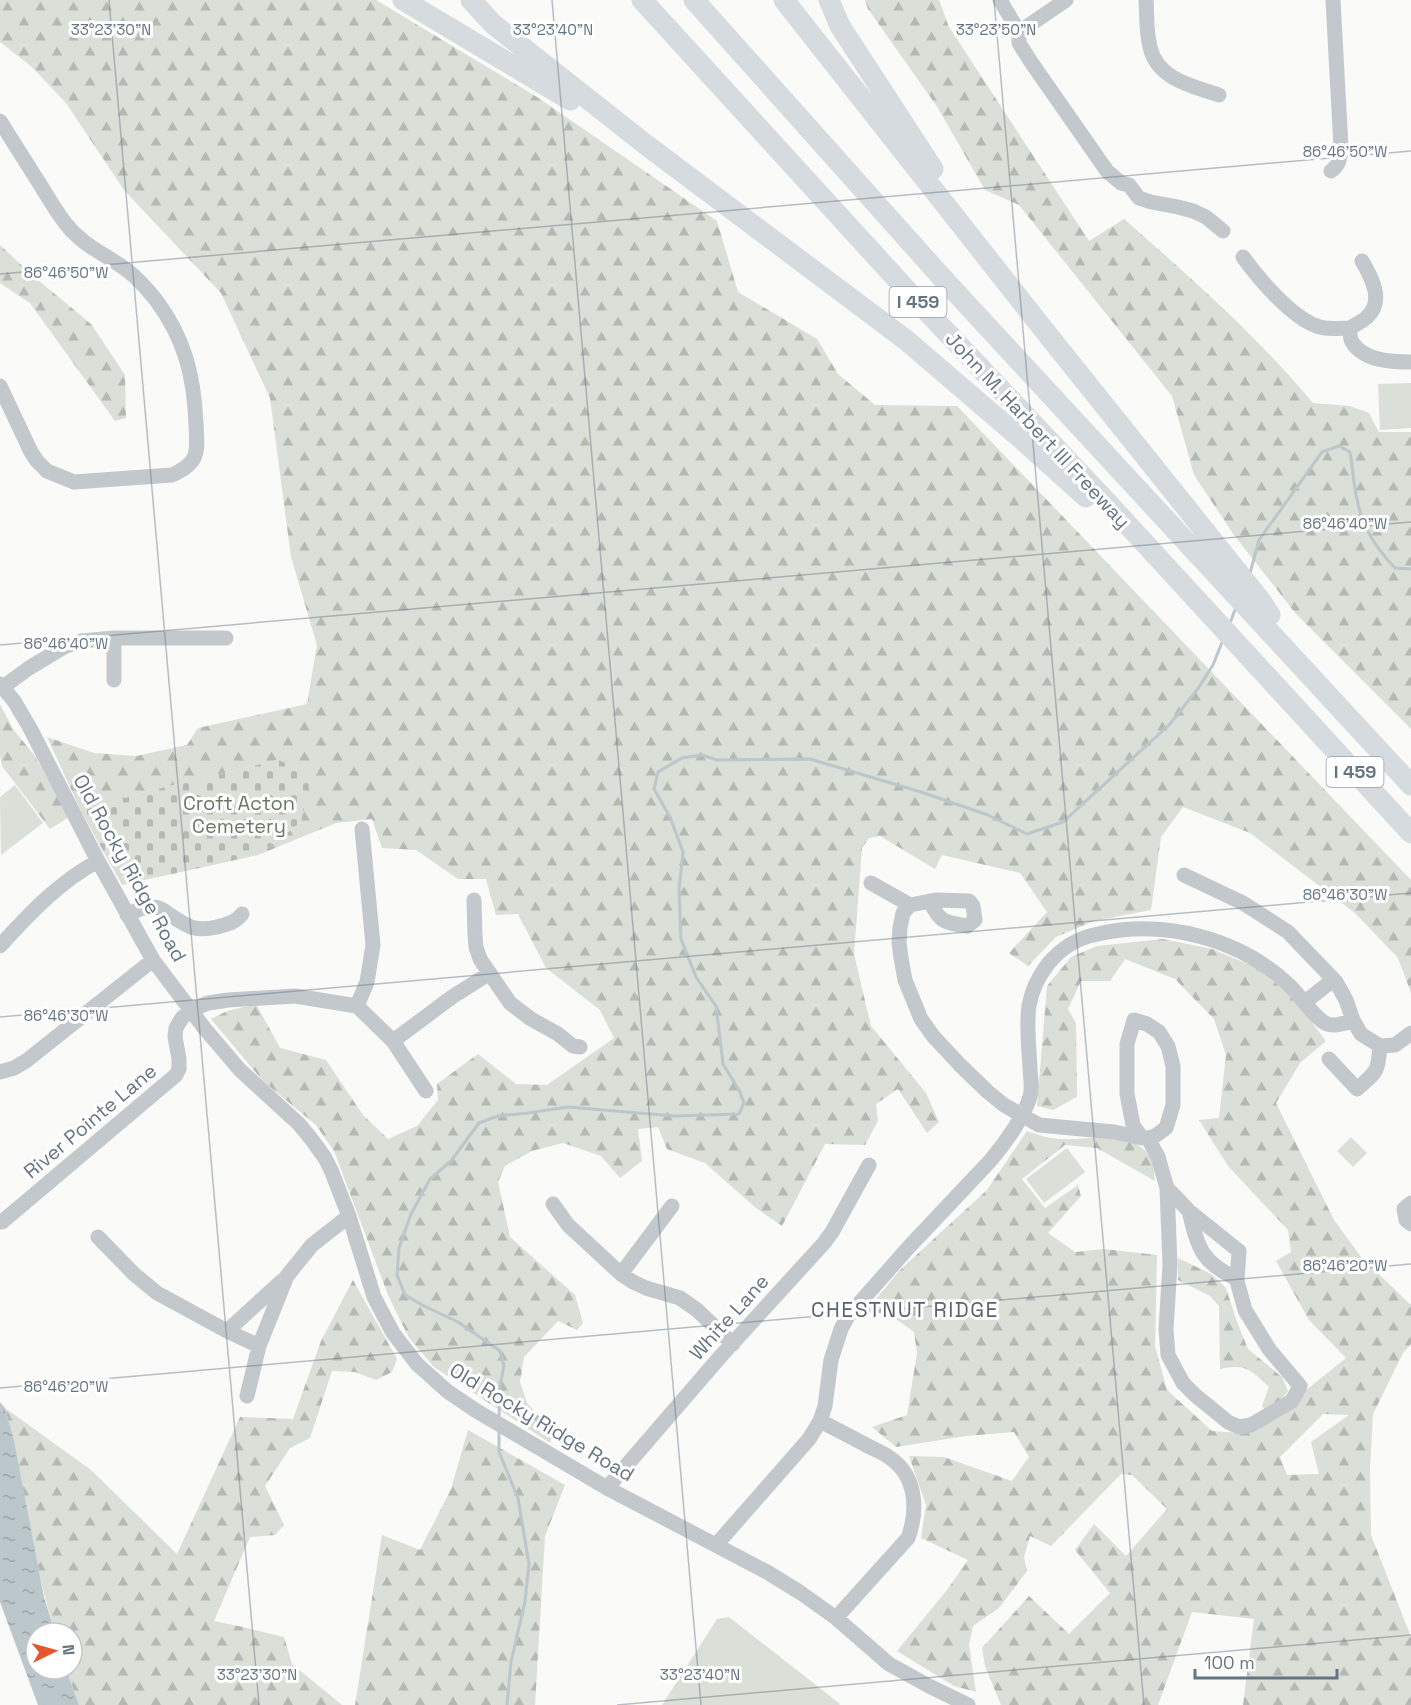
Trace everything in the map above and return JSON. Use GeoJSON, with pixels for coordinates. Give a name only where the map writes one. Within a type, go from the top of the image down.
{"type":"FeatureCollection","features":[{"type":"Feature","properties":{"kind":"highway"},"geometry":{"type":"LineString","coordinates":[[403,0],[645,144]]}},
{"type":"Feature","properties":{"kind":"highway"},"geometry":{"type":"LineString","coordinates":[[471,0],[493,24],[645,144],[906,340],[1018,436],[1191,594]]}},
{"type":"Feature","properties":{"kind":"highway","name":"John M. Harbert III Freeway"},"geometry":{"type":"LineString","coordinates":[[642,0],[895,278],[1104,499],[1411,833]]}},
{"type":"Feature","properties":{"kind":"highway","name":"John M. Harbert III Freeway"},"geometry":{"type":"LineString","coordinates":[[694,0],[937,272],[1217,561]]}},
{"type":"Feature","properties":{"kind":"highway"},"geometry":{"type":"LineString","coordinates":[[784,0],[1044,330],[1217,561]]}},
{"type":"Feature","properties":{"kind":"highway"},"geometry":{"type":"LineString","coordinates":[[829,0],[846,36],[927,160],[1044,330]]}},
{"type":"Feature","properties":{"kind":"highway","name":"I 459"},"geometry":{"type":"LineString","coordinates":[[1217,561],[1261,601],[1310,674],[1411,785]]}},
{"type":"Feature","properties":{"kind":"street"},"geometry":{"type":"LineString","coordinates":[[1000,0],[1018,32],[1019,43],[1107,171],[1121,183],[1129,185],[1139,198],[1179,207],[1206,217],[1223,231]]}},
{"type":"Feature","properties":{"kind":"street"},"geometry":{"type":"LineString","coordinates":[[1018,32],[1066,0]]}},
{"type":"Feature","properties":{"kind":"street"},"geometry":{"type":"LineString","coordinates":[[1146,0],[1149,46],[1161,69],[1177,80],[1219,95]]}},
{"type":"Feature","properties":{"kind":"street"},"geometry":{"type":"LineString","coordinates":[[1330,171],[1336,167],[1340,159],[1341,147],[1333,0]]}},
{"type":"Feature","properties":{"kind":"street"},"geometry":{"type":"LineString","coordinates":[[0,121],[66,224],[87,245],[135,276],[169,320],[190,367],[195,402],[197,452],[194,460],[184,470],[172,475],[74,482],[46,471],[37,461],[0,386]]}},
{"type":"Feature","properties":{"kind":"street"},"geometry":{"type":"LineString","coordinates":[[1243,257],[1280,299],[1304,319],[1324,328],[1350,328],[1367,317],[1373,309],[1376,297],[1375,286],[1362,261]]}},
{"type":"Feature","properties":{"kind":"street"},"geometry":{"type":"LineString","coordinates":[[1350,328],[1351,341],[1363,353],[1386,361],[1411,362]]}},
{"type":"Feature","properties":{"kind":"street"},"geometry":{"type":"LineString","coordinates":[[114,638],[114,680]]}},
{"type":"Feature","properties":{"kind":"street"},"geometry":{"type":"LineString","coordinates":[[2,685],[73,644],[91,640],[226,638]]}},
{"type":"Feature","properties":{"kind":"street","name":"Old Rocky Ridge Road"},"geometry":{"type":"LineString","coordinates":[[2,685],[38,742],[98,861],[153,960],[245,1076],[299,1125],[312,1140],[331,1170],[349,1216],[374,1297],[393,1333],[427,1375],[475,1410],[607,1488],[784,1582],[836,1618],[889,1664],[968,1705]]}},
{"type":"Feature","properties":{"kind":"street"},"geometry":{"type":"LineString","coordinates":[[357,1006],[368,982],[373,945],[362,829]]}},
{"type":"Feature","properties":{"kind":"street"},"geometry":{"type":"LineString","coordinates":[[0,946],[36,907],[76,874],[98,861]]}},
{"type":"Feature","properties":{"kind":"street"},"geometry":{"type":"LineString","coordinates":[[1184,875],[1243,903],[1288,932],[1333,980],[1346,1000],[1361,1034],[1380,1046],[1395,1045],[1411,1033]]}},
{"type":"Feature","properties":{"kind":"street"},"geometry":{"type":"LineString","coordinates":[[871,883],[909,905],[930,901]]}},
{"type":"Feature","properties":{"kind":"street"},"geometry":{"type":"LineString","coordinates":[[474,900],[476,947],[480,959],[510,1003],[573,1047],[580,1047]]}},
{"type":"Feature","properties":{"kind":"street"},"geometry":{"type":"LineString","coordinates":[[909,905],[903,913],[899,943],[905,980],[921,1019],[933,1036],[988,1092],[1004,1105],[1039,1125],[1114,1132],[1145,1138],[1155,1136],[1166,1128],[1173,1105],[1173,1066],[1168,1046],[1159,1032],[1147,1024],[1134,1020],[1127,1044],[1127,1094],[1133,1125],[1145,1138],[1158,1157],[1167,1188],[1170,1265],[1166,1329],[1168,1355],[1183,1383],[1195,1395],[1228,1422],[1239,1427],[1251,1425],[1292,1401],[1300,1386],[1269,1349],[1245,1310],[1237,1279],[1239,1251],[1189,1211],[1167,1188]]}},
{"type":"Feature","properties":{"kind":"street"},"geometry":{"type":"LineString","coordinates":[[127,915],[142,908],[156,907],[163,909],[186,926],[200,930],[237,921],[242,914]]}},
{"type":"Feature","properties":{"kind":"street"},"geometry":{"type":"LineString","coordinates":[[716,1545],[796,1456],[820,1421],[828,1391],[831,1360],[841,1329],[848,1316],[1002,1148],[1022,1115],[1031,1092],[1028,1006],[1039,976],[1061,950],[1073,941],[1110,931],[1158,929],[1199,936],[1231,946],[1258,961],[1276,974],[1319,1019],[1328,1025],[1353,1020]]}},
{"type":"Feature","properties":{"kind":"street"},"geometry":{"type":"LineString","coordinates":[[0,1072],[26,1061],[153,960]]}},
{"type":"Feature","properties":{"kind":"street"},"geometry":{"type":"LineString","coordinates":[[393,1041],[452,997],[490,973]]}},
{"type":"Feature","properties":{"kind":"street"},"geometry":{"type":"LineString","coordinates":[[1305,1002],[1333,980]]}},
{"type":"Feature","properties":{"kind":"street"},"geometry":{"type":"LineString","coordinates":[[191,1010],[208,1003],[228,1000],[295,996],[357,1006],[393,1041],[426,1091]]}},
{"type":"Feature","properties":{"kind":"street","name":"River Pointe Lane"},"geometry":{"type":"LineString","coordinates":[[3,1222],[176,1075],[179,1069],[179,1059],[175,1037],[176,1028],[191,1010]]}},
{"type":"Feature","properties":{"kind":"street"},"geometry":{"type":"LineString","coordinates":[[1329,1059],[1357,1089],[1378,1070],[1380,1046]]}},
{"type":"Feature","properties":{"kind":"street","name":"White Lane"},"geometry":{"type":"LineString","coordinates":[[607,1488],[824,1243],[869,1165]]}},
{"type":"Feature","properties":{"kind":"street"},"geometry":{"type":"LineString","coordinates":[[1411,1203],[1404,1209],[1406,1220],[1411,1224]]}},
{"type":"Feature","properties":{"kind":"street"},"geometry":{"type":"LineString","coordinates":[[553,1204],[568,1225],[621,1274],[646,1288],[680,1298],[697,1310],[733,1344]]}},
{"type":"Feature","properties":{"kind":"street"},"geometry":{"type":"LineString","coordinates":[[621,1274],[672,1206]]}},
{"type":"Feature","properties":{"kind":"street"},"geometry":{"type":"LineString","coordinates":[[1189,1211],[1195,1233],[1206,1258],[1221,1271],[1237,1279]]}},
{"type":"Feature","properties":{"kind":"street"},"geometry":{"type":"LineString","coordinates":[[227,1331],[287,1276],[312,1245],[349,1216]]}},
{"type":"Feature","properties":{"kind":"street"},"geometry":{"type":"LineString","coordinates":[[98,1237],[134,1274],[158,1293],[259,1346]]}},
{"type":"Feature","properties":{"kind":"street"},"geometry":{"type":"LineString","coordinates":[[247,1396],[259,1346],[287,1276]]}},
{"type":"Feature","properties":{"kind":"street"},"geometry":{"type":"LineString","coordinates":[[820,1421],[891,1458],[904,1472],[911,1487],[914,1502],[913,1523],[908,1539],[836,1618]]}},
{"type":"Feature","properties":{"kind":"green space"},"geometry":{"type":"Polygon","coordinates":[[[0,0],[376,0],[537,97],[717,221],[738,292],[817,339],[838,374],[875,405],[957,406],[1411,880],[1411,993],[1398,958],[1355,913],[1250,833],[1183,807],[1161,837],[1151,910],[1094,921],[1056,937],[1028,966],[1009,953],[1047,912],[1020,873],[942,855],[935,869],[880,836],[869,838],[862,848],[854,954],[871,1026],[926,1093],[939,1122],[927,1133],[898,1089],[876,1104],[878,1121],[865,1145],[825,1144],[782,1226],[756,1208],[705,1163],[667,1149],[658,1127],[638,1129],[642,1161],[620,1178],[601,1156],[563,1143],[532,1151],[505,1166],[498,1182],[510,1237],[575,1295],[583,1323],[577,1330],[558,1321],[524,1357],[520,1382],[527,1403],[553,1431],[550,1443],[434,1367],[409,1338],[388,1295],[334,1151],[316,1125],[263,1081],[211,1019],[227,1011],[256,1004],[280,1048],[326,1060],[363,1115],[388,1139],[417,1126],[438,1100],[437,1084],[478,1054],[516,1084],[547,1085],[614,1038],[600,1010],[546,968],[518,914],[496,915],[486,879],[458,879],[416,850],[382,848],[372,819],[336,823],[258,855],[301,822],[278,760],[145,792],[81,811],[47,737],[94,753],[136,756],[187,745],[198,728],[307,704],[317,645],[291,557],[270,398],[221,293],[124,190],[66,103],[32,67],[0,42],[0,0]]]}},
{"type":"Feature","properties":{"kind":"green space"},"geometry":{"type":"Polygon","coordinates":[[[865,0],[939,0],[949,27],[1089,241],[1124,219],[1246,330],[1313,403],[1350,406],[1369,413],[1379,432],[1411,432],[1411,729],[1296,614],[1234,535],[1194,475],[1172,396],[1019,205],[985,190],[938,108],[868,9],[865,0]]]}},
{"type":"Feature","properties":{"kind":"green space"},"geometry":{"type":"Polygon","coordinates":[[[0,245],[91,324],[125,375],[126,418],[115,421],[30,303],[0,283],[0,245]]]}},
{"type":"Feature","properties":{"kind":"green space"},"geometry":{"type":"Polygon","coordinates":[[[1411,383],[1411,428],[1380,430],[1378,384],[1411,383]]]}},
{"type":"Feature","properties":{"kind":"green space"},"geometry":{"type":"Polygon","coordinates":[[[0,704],[13,729],[35,756],[69,817],[50,829],[2,766],[0,704]]]}},
{"type":"Feature","properties":{"kind":"green space","name":"Croft Acton Cemetery"},"geometry":{"type":"Polygon","coordinates":[[[278,760],[302,769],[309,785],[301,822],[258,855],[122,885],[81,811],[145,792],[278,760]]]}},
{"type":"Feature","properties":{"kind":"green space"},"geometry":{"type":"Polygon","coordinates":[[[15,785],[43,823],[1,855],[0,797],[15,785]]]}},
{"type":"Feature","properties":{"kind":"green space"},"geometry":{"type":"Polygon","coordinates":[[[1163,939],[1212,949],[1255,967],[1293,997],[1326,1041],[1300,1063],[1276,1103],[1334,1220],[1361,1257],[1411,1304],[1411,1344],[1403,1353],[1373,1414],[1370,1468],[1371,1535],[1411,1637],[1411,1705],[1243,1705],[1254,1619],[1192,1612],[1158,1705],[1001,1705],[985,1666],[982,1648],[1029,1596],[1069,1634],[1110,1593],[1075,1550],[1094,1524],[1126,1556],[1167,1509],[1132,1475],[1121,1474],[1051,1546],[1030,1536],[1024,1557],[1027,1571],[999,1608],[973,1626],[969,1645],[976,1692],[954,1686],[897,1651],[947,1590],[968,1560],[921,1538],[926,1505],[909,1456],[944,1457],[1012,1481],[1029,1457],[1014,1432],[966,1436],[896,1447],[872,1427],[907,1415],[917,1353],[914,1332],[892,1316],[867,1310],[900,1270],[987,1190],[1027,1131],[1059,1139],[1121,1139],[1143,1149],[1151,1158],[1155,1181],[1097,1148],[1065,1145],[1022,1179],[1045,1208],[1078,1185],[1081,1196],[1048,1233],[1075,1252],[1104,1249],[1157,1255],[1155,1346],[1167,1390],[1212,1431],[1240,1433],[1305,1391],[1346,1358],[1309,1320],[1276,1261],[1291,1252],[1288,1230],[1228,1166],[1199,1120],[1219,1118],[1226,1055],[1214,1019],[1175,979],[1125,959],[1110,981],[1081,981],[1068,1009],[1076,1023],[1077,1097],[1053,1110],[1037,1106],[1047,986],[1071,957],[1097,946],[1163,939]],[[1323,1414],[1280,1457],[1287,1475],[1319,1474],[1311,1442],[1349,1415],[1323,1414]]]}},
{"type":"Feature","properties":{"kind":"green space"},"geometry":{"type":"Polygon","coordinates":[[[1351,1137],[1367,1153],[1353,1167],[1337,1151],[1351,1137]]]}},
{"type":"Feature","properties":{"kind":"green space"},"geometry":{"type":"Polygon","coordinates":[[[1067,1148],[1085,1172],[1044,1203],[1026,1179],[1067,1148]]]}},
{"type":"Feature","properties":{"kind":"green space"},"geometry":{"type":"Polygon","coordinates":[[[1178,1258],[1211,1274],[1226,1288],[1248,1349],[1282,1377],[1288,1391],[1277,1405],[1266,1411],[1262,1406],[1269,1387],[1248,1369],[1229,1367],[1220,1369],[1219,1306],[1210,1296],[1178,1280],[1178,1258]]]}},
{"type":"Feature","properties":{"kind":"green space"},"geometry":{"type":"Polygon","coordinates":[[[353,1280],[397,1359],[392,1372],[376,1380],[355,1372],[332,1371],[310,1438],[290,1448],[265,1486],[284,1525],[275,1535],[250,1537],[214,1621],[284,1637],[292,1664],[342,1705],[79,1705],[70,1681],[84,1681],[84,1621],[52,1621],[40,1577],[5,1408],[91,1470],[177,1554],[240,1417],[293,1419],[321,1341],[353,1280]]]}},
{"type":"Feature","properties":{"kind":"green space"},"geometry":{"type":"Polygon","coordinates":[[[468,1430],[565,1485],[545,1536],[535,1705],[355,1705],[382,1535],[420,1550],[451,1489],[468,1430]]]}},
{"type":"Feature","properties":{"kind":"green space"},"geometry":{"type":"Polygon","coordinates":[[[729,1617],[840,1704],[662,1705],[717,1619],[729,1617]]]}},
{"type":"Feature","properties":{"kind":"water"},"geometry":{"type":"Polygon","coordinates":[[[0,1402],[5,1408],[14,1441],[44,1597],[51,1621],[24,1621],[24,1667],[0,1602],[0,1402]]]}},
{"type":"Feature","properties":{"kind":"water"},"geometry":{"type":"Polygon","coordinates":[[[29,1681],[70,1681],[79,1705],[38,1705],[29,1681]]]}},
{"type":"Feature","properties":{"kind":"waterway"},"geometry":{"type":"LineString","coordinates":[[1250,573],[1259,540],[1322,452],[1339,446],[1350,452],[1359,509],[1371,536],[1395,568],[1411,569]]}},
{"type":"Feature","properties":{"kind":"waterway"},"geometry":{"type":"LineString","coordinates":[[1230,623],[1236,607]]}},
{"type":"Feature","properties":{"kind":"waterway"},"geometry":{"type":"LineString","coordinates":[[499,1419],[500,1385],[504,1366],[500,1351],[458,1322],[405,1295],[397,1275],[399,1248],[411,1214],[430,1179],[451,1161],[479,1123],[498,1116],[568,1107],[675,1116],[739,1114],[744,1103],[723,1064],[716,1006],[696,977],[681,939],[679,890],[683,852],[670,817],[654,789],[658,772],[682,758],[702,755],[717,760],[810,759],[921,792],[988,815],[1027,834],[1063,822],[1169,725],[1197,690],[1213,665],[1223,640]]}},
{"type":"Feature","properties":{"kind":"waterway"},"geometry":{"type":"LineString","coordinates":[[499,1429],[499,1452],[518,1498],[529,1564],[525,1601],[511,1662],[507,1705]]}},
{"type":"Feature","properties":{"kind":"district","name":"CHESTNUT RIDGE"},"geometry":{"type":"Point","coordinates":[905,1310]}}]}
